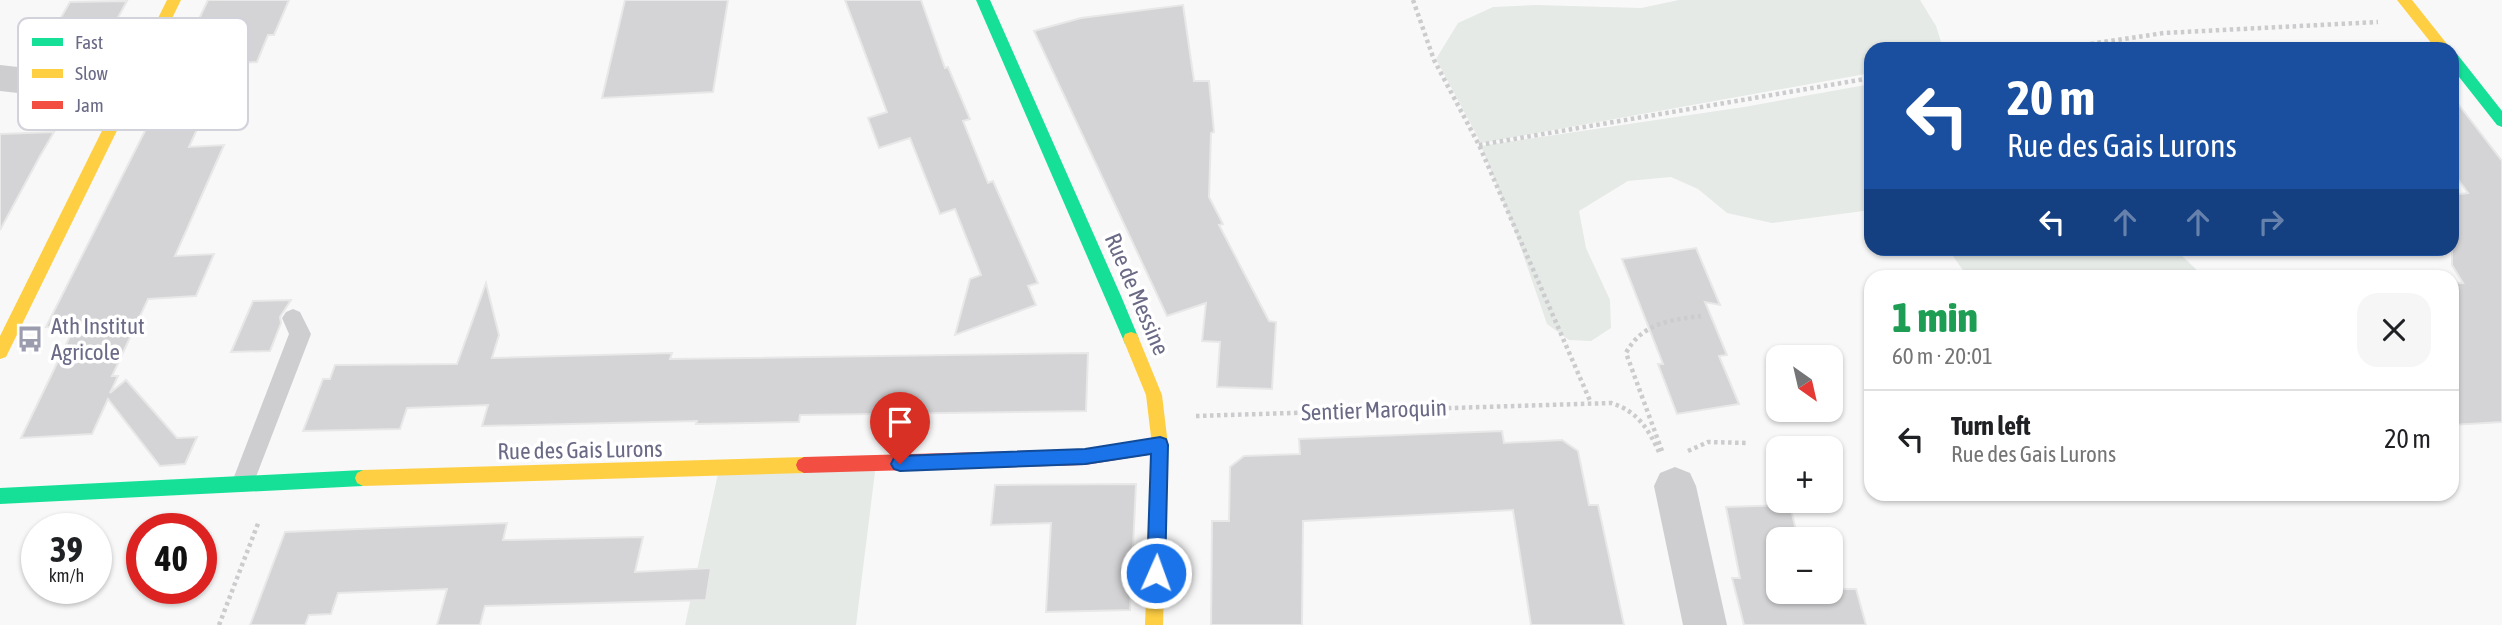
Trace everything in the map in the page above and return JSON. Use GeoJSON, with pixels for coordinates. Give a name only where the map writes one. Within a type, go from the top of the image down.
{"type":"FeatureCollection","features":[{"type":"Feature","properties":{"kind":"street"},"geometry":{"type":"LineString","coordinates":[[165,18],[174,0]]}},
{"type":"Feature","properties":{"kind":"street","name":"Rue de Messine"},"geometry":{"type":"LineString","coordinates":[[983,0],[1128,329],[1154,395],[1160,445],[1154,625]]}},
{"type":"Feature","properties":{"kind":"street"},"geometry":{"type":"LineString","coordinates":[[2404,0],[2438,42]]}},
{"type":"Feature","properties":{"kind":"street"},"geometry":{"type":"LineString","coordinates":[[2459,67],[2502,121]]}},
{"type":"Feature","properties":{"kind":"street"},"geometry":{"type":"LineString","coordinates":[[0,78],[18,80]]}},
{"type":"Feature","properties":{"kind":"street"},"geometry":{"type":"LineString","coordinates":[[0,352],[108,130]]}},
{"type":"Feature","properties":{"kind":"street","name":"Rue des Gais Lurons"},"geometry":{"type":"LineString","coordinates":[[0,496],[243,482],[1085,457],[1160,445]]}},
{"type":"Feature","properties":{"kind":"street"},"geometry":{"type":"LineString","coordinates":[[1675,486],[1705,625]]}},
{"type":"Feature","properties":{"kind":"lane"},"geometry":{"type":"LineString","coordinates":[[243,482],[300,334],[293,318]]}},
{"type":"Feature","properties":{"kind":"path"},"geometry":{"type":"LineString","coordinates":[[1413,0],[1434,60],[1479,145],[1591,403]]}},
{"type":"Feature","properties":{"kind":"path"},"geometry":{"type":"LineString","coordinates":[[2103,42],[2164,33],[2421,21]]}},
{"type":"Feature","properties":{"kind":"path"},"geometry":{"type":"LineString","coordinates":[[1479,145],[1864,79]]}},
{"type":"Feature","properties":{"kind":"path"},"geometry":{"type":"LineString","coordinates":[[1675,486],[1626,353],[1631,341],[1657,323],[1701,316]]}},
{"type":"Feature","properties":{"kind":"path","name":"Sentier Maroquin"},"geometry":{"type":"LineString","coordinates":[[1156,417],[1611,403],[1635,412],[1644,422],[1675,486]]}},
{"type":"Feature","properties":{"kind":"path"},"geometry":{"type":"LineString","coordinates":[[1675,486],[1686,453],[1695,446],[1708,442],[1748,443]]}},
{"type":"Feature","properties":{"kind":"path"},"geometry":{"type":"LineString","coordinates":[[219,625],[275,481]]}},
{"type":"Feature","properties":{"kind":"shaded area"},"geometry":{"type":"Polygon","coordinates":[[[1679,0],[1920,0],[1936,26],[1941,42],[1864,42],[1864,74],[1481,143],[1436,59],[1458,23],[1493,7],[1536,5],[1641,8],[1679,0]]]}},
{"type":"Feature","properties":{"kind":"shaded area"},"geometry":{"type":"Polygon","coordinates":[[[1864,85],[1864,211],[1772,223],[1727,213],[1698,189],[1671,177],[1628,181],[1579,211],[1586,248],[1610,300],[1611,328],[1591,341],[1569,340],[1547,324],[1515,231],[1481,146],[1744,107],[1864,85]]]}},
{"type":"Feature","properties":{"kind":"shaded area"},"geometry":{"type":"Polygon","coordinates":[[[1953,256],[2182,256],[2197,270],[1963,270],[1953,256]]]}},
{"type":"Feature","properties":{"kind":"shaded area"},"geometry":{"type":"Polygon","coordinates":[[[876,464],[856,625],[685,625],[719,469],[876,464]]]}},
{"type":"Feature","properties":{"kind":"building"},"geometry":{"type":"Polygon","coordinates":[[[208,0],[289,0],[274,35],[268,35],[257,62],[248,63],[248,18],[199,18],[208,0]]]}},
{"type":"Feature","properties":{"kind":"building"},"geometry":{"type":"Polygon","coordinates":[[[625,0],[728,0],[713,92],[602,98],[625,0]]]}},
{"type":"Feature","properties":{"kind":"building"},"geometry":{"type":"Polygon","coordinates":[[[845,0],[921,0],[945,68],[948,67],[970,119],[963,121],[988,183],[993,181],[1038,283],[1028,286],[1036,305],[955,335],[970,279],[981,275],[955,209],[940,214],[910,138],[879,148],[868,118],[887,112],[845,0]]]}},
{"type":"Feature","properties":{"kind":"building"},"geometry":{"type":"Polygon","coordinates":[[[127,1],[118,18],[61,18],[70,2],[127,1]]]}},
{"type":"Feature","properties":{"kind":"building"},"geometry":{"type":"Polygon","coordinates":[[[1183,5],[1194,81],[1209,81],[1214,132],[1211,133],[1209,197],[1223,224],[1219,225],[1269,321],[1276,322],[1272,389],[1217,387],[1220,342],[1202,341],[1206,303],[1167,316],[1034,31],[1081,18],[1183,5]]]}},
{"type":"Feature","properties":{"kind":"building"},"geometry":{"type":"Polygon","coordinates":[[[2459,105],[2502,161],[2502,422],[2459,425],[2459,283],[2463,283],[2459,270],[2455,270],[2452,265],[2452,256],[2459,256],[2459,194],[2468,193],[2459,181],[2459,105]]]}},
{"type":"Feature","properties":{"kind":"building"},"geometry":{"type":"Polygon","coordinates":[[[145,130],[197,130],[189,147],[224,145],[175,256],[214,254],[196,296],[148,299],[112,376],[118,376],[110,393],[126,380],[177,438],[197,437],[185,464],[160,466],[108,399],[92,434],[21,438],[75,326],[46,327],[145,130]]]}},
{"type":"Feature","properties":{"kind":"building"},"geometry":{"type":"Polygon","coordinates":[[[54,132],[40,156],[0,230],[0,134],[54,132]]]}},
{"type":"Feature","properties":{"kind":"building"},"geometry":{"type":"Polygon","coordinates":[[[1696,248],[1720,305],[1705,302],[1727,355],[1719,356],[1739,404],[1677,414],[1658,364],[1663,364],[1622,259],[1696,248]]]}},
{"type":"Feature","properties":{"kind":"building"},"geometry":{"type":"Polygon","coordinates":[[[486,283],[499,335],[492,358],[672,353],[670,359],[1088,353],[1086,411],[800,415],[799,422],[696,424],[697,421],[482,426],[488,405],[407,408],[400,429],[303,431],[323,379],[330,379],[335,365],[457,364],[486,283]]]}},
{"type":"Feature","properties":{"kind":"building"},"geometry":{"type":"Polygon","coordinates":[[[291,300],[280,317],[281,323],[270,351],[231,352],[253,301],[291,300]]]}},
{"type":"Feature","properties":{"kind":"building"},"geometry":{"type":"Polygon","coordinates":[[[1502,431],[1504,443],[1562,440],[1578,451],[1589,505],[1598,505],[1624,625],[1531,625],[1513,510],[1303,521],[1302,625],[1211,625],[1212,521],[1229,521],[1230,467],[1244,456],[1300,454],[1299,439],[1502,431]]]}},
{"type":"Feature","properties":{"kind":"building"},"geometry":{"type":"Polygon","coordinates":[[[1136,484],[1130,610],[1046,612],[1051,523],[991,525],[995,485],[1136,484]]]}},
{"type":"Feature","properties":{"kind":"building"},"geometry":{"type":"Polygon","coordinates":[[[1766,506],[1766,513],[1792,513],[1795,527],[1766,527],[1766,604],[1843,604],[1843,589],[1856,589],[1866,625],[1744,625],[1732,578],[1740,578],[1726,507],[1766,506]]]}},
{"type":"Feature","properties":{"kind":"building"},"geometry":{"type":"Polygon","coordinates":[[[507,523],[503,540],[643,537],[635,572],[711,568],[706,600],[485,606],[480,625],[437,625],[447,589],[338,593],[331,614],[309,615],[305,625],[250,625],[285,532],[507,523]]]}},
{"type":"Feature","properties":{"kind":"traffic: fast"},"geometry":{"type":"LineString","coordinates":[[983,0],[1131,339]]}},
{"type":"Feature","properties":{"kind":"traffic: fast"},"geometry":{"type":"LineString","coordinates":[[2459,67],[2502,121]]}},
{"type":"Feature","properties":{"kind":"traffic: fast"},"geometry":{"type":"LineString","coordinates":[[0,496],[363,478]]}},
{"type":"Feature","properties":{"kind":"traffic: slow"},"geometry":{"type":"LineString","coordinates":[[165,18],[174,0]]}},
{"type":"Feature","properties":{"kind":"traffic: slow"},"geometry":{"type":"LineString","coordinates":[[2404,0],[2438,42]]}},
{"type":"Feature","properties":{"kind":"traffic: slow"},"geometry":{"type":"LineString","coordinates":[[0,352],[110,130]]}},
{"type":"Feature","properties":{"kind":"traffic: slow"},"geometry":{"type":"LineString","coordinates":[[1131,339],[1154,395],[1160,445],[1154,625]]}},
{"type":"Feature","properties":{"kind":"traffic: slow"},"geometry":{"type":"LineString","coordinates":[[363,478],[804,465]]}},
{"type":"Feature","properties":{"kind":"traffic: jam"},"geometry":{"type":"LineString","coordinates":[[804,465],[1085,457],[1160,445]]}},
{"type":"Feature","properties":{"kind":"place","name":"Ath Institut Agricole"},"geometry":{"type":"Point","coordinates":[30,339]}},
{"type":"Feature","properties":{"kind":"route"},"geometry":{"type":"LineString","coordinates":[[900,464],[1085,457],[1160,445],[1156,573]]}}]}
